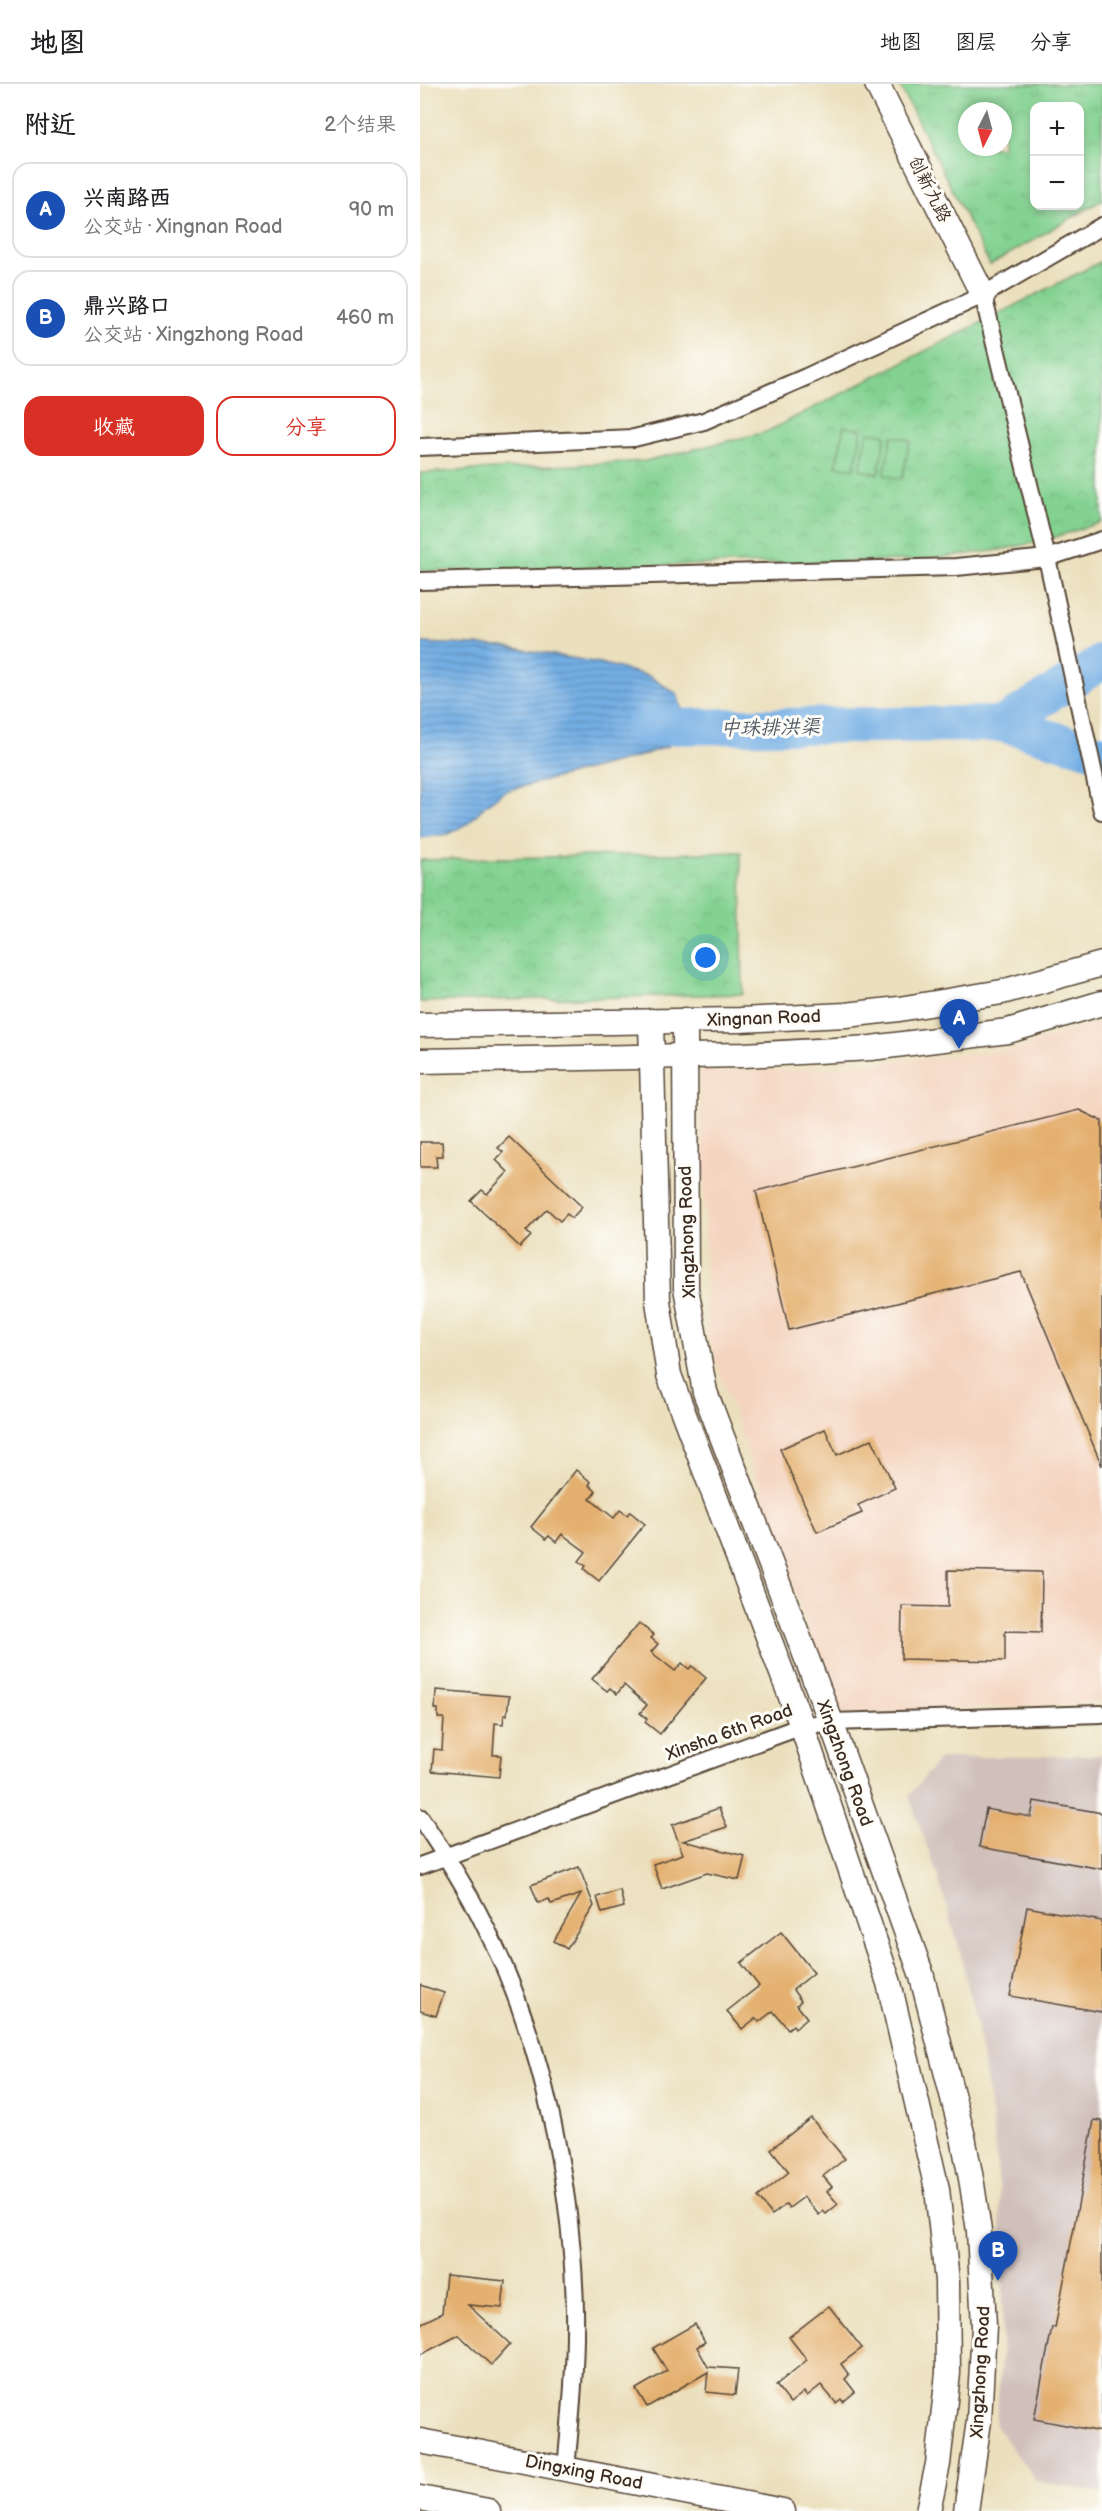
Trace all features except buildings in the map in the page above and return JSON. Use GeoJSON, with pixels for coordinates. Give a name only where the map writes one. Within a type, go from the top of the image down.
{"type":"FeatureCollection","features":[{"type":"Feature","properties":{"kind":"street","name":"创新九路"},"geometry":{"type":"LineString","coordinates":[[877,84],[982,295]]}},
{"type":"Feature","properties":{"kind":"street"},"geometry":{"type":"LineString","coordinates":[[420,447],[633,438],[704,420],[806,377],[982,295],[1102,226]]}},
{"type":"Feature","properties":{"kind":"street"},"geometry":{"type":"LineString","coordinates":[[982,295],[1047,558],[1102,811]]}},
{"type":"Feature","properties":{"kind":"street"},"geometry":{"type":"LineString","coordinates":[[420,581],[956,567],[1047,558],[1102,540]]}},
{"type":"Feature","properties":{"kind":"street","name":"Xingnan Road"},"geometry":{"type":"LineString","coordinates":[[420,1025],[794,1018],[899,1009],[1002,992],[1102,964]]}},
{"type":"Feature","properties":{"kind":"street","name":"Xingnan Road"},"geometry":{"type":"LineString","coordinates":[[420,1060],[802,1053],[940,1041],[1008,1031],[1102,1003]]}},
{"type":"Feature","properties":{"kind":"street","name":"Xingzhong Road"},"geometry":{"type":"LineString","coordinates":[[685,1020],[686,1288],[705,1392],[831,1722],[921,1973],[963,2137],[972,2184],[982,2279],[984,2338],[979,2421],[966,2511]]}},
{"type":"Feature","properties":{"kind":"street","name":"Xingzhong Road"},"geometry":{"type":"LineString","coordinates":[[651,1021],[658,1301],[669,1375],[802,1726],[889,1983],[937,2189],[947,2281],[948,2373],[938,2464],[928,2511]]}},
{"type":"Feature","properties":{"kind":"street","name":"Xinsha 6th Road"},"geometry":{"type":"LineString","coordinates":[[420,1866],[802,1726],[831,1722],[1102,1714]]}},
{"type":"Feature","properties":{"kind":"street"},"geometry":{"type":"LineString","coordinates":[[420,1817],[447,1856],[484,1923],[522,2018],[543,2085],[560,2165],[569,2227],[575,2310],[572,2404],[566,2469]]}},
{"type":"Feature","properties":{"kind":"street","name":"Dingxing Road"},"geometry":{"type":"LineString","coordinates":[[420,2440],[783,2511]]}},
{"type":"Feature","properties":{"kind":"street"},"geometry":{"type":"LineString","coordinates":[[420,2499],[488,2511]]}},
{"type":"Feature","properties":{"kind":"shaded area"},"geometry":{"type":"Polygon","coordinates":[[[1102,1021],[1102,1702],[837,1714],[708,1337],[700,1070],[799,1070],[1012,1050],[1102,1021]]]}},
{"type":"Feature","properties":{"kind":"shaded area"},"geometry":{"type":"Polygon","coordinates":[[[1102,1755],[1102,2493],[1036,2481],[996,2426],[1002,2345],[1003,2265],[999,2185],[990,2105],[977,2026],[959,1948],[936,1871],[909,1796],[940,1758],[1102,1755]]]}},
{"type":"Feature","properties":{"kind":"green space"},"geometry":{"type":"Polygon","coordinates":[[[899,84],[1102,84],[1102,200],[990,265],[899,84]]]}},
{"type":"Feature","properties":{"kind":"green space"},"geometry":{"type":"Polygon","coordinates":[[[1102,261],[1102,522],[1043,541],[994,551],[917,560],[420,571],[420,473],[645,461],[766,432],[1102,261]]]}},
{"type":"Feature","properties":{"kind":"green space"},"geometry":{"type":"Polygon","coordinates":[[[844,426],[862,430],[854,469],[836,466],[844,426]]]}},
{"type":"Feature","properties":{"kind":"green space"},"geometry":{"type":"Polygon","coordinates":[[[868,432],[886,435],[878,474],[860,470],[868,432]]]}},
{"type":"Feature","properties":{"kind":"green space"},"geometry":{"type":"Polygon","coordinates":[[[892,436],[910,440],[902,479],[884,475],[892,436]]]}},
{"type":"Feature","properties":{"kind":"green space"},"geometry":{"type":"Polygon","coordinates":[[[741,852],[743,994],[420,1002],[420,860],[741,852]]]}},
{"type":"Feature","properties":{"kind":"water"},"geometry":{"type":"Polygon","coordinates":[[[420,643],[502,646],[600,663],[649,676],[677,694],[688,726],[668,746],[634,758],[505,791],[467,824],[448,834],[420,838],[420,643]]]}},
{"type":"Feature","properties":{"kind":"waterway","name":"中珠排洪渠"},"geometry":{"type":"LineString","coordinates":[[641,727],[1002,724],[1102,662]]}},
{"type":"Feature","properties":{"kind":"waterway"},"geometry":{"type":"LineString","coordinates":[[1002,724],[1102,753]]}},
{"type":"Feature","properties":{"kind":"place","name":"兴南路西"},"geometry":{"type":"Point","coordinates":[959,1049]}},
{"type":"Feature","properties":{"kind":"place","name":"鼎兴路口"},"geometry":{"type":"Point","coordinates":[998,2281]}}]}
